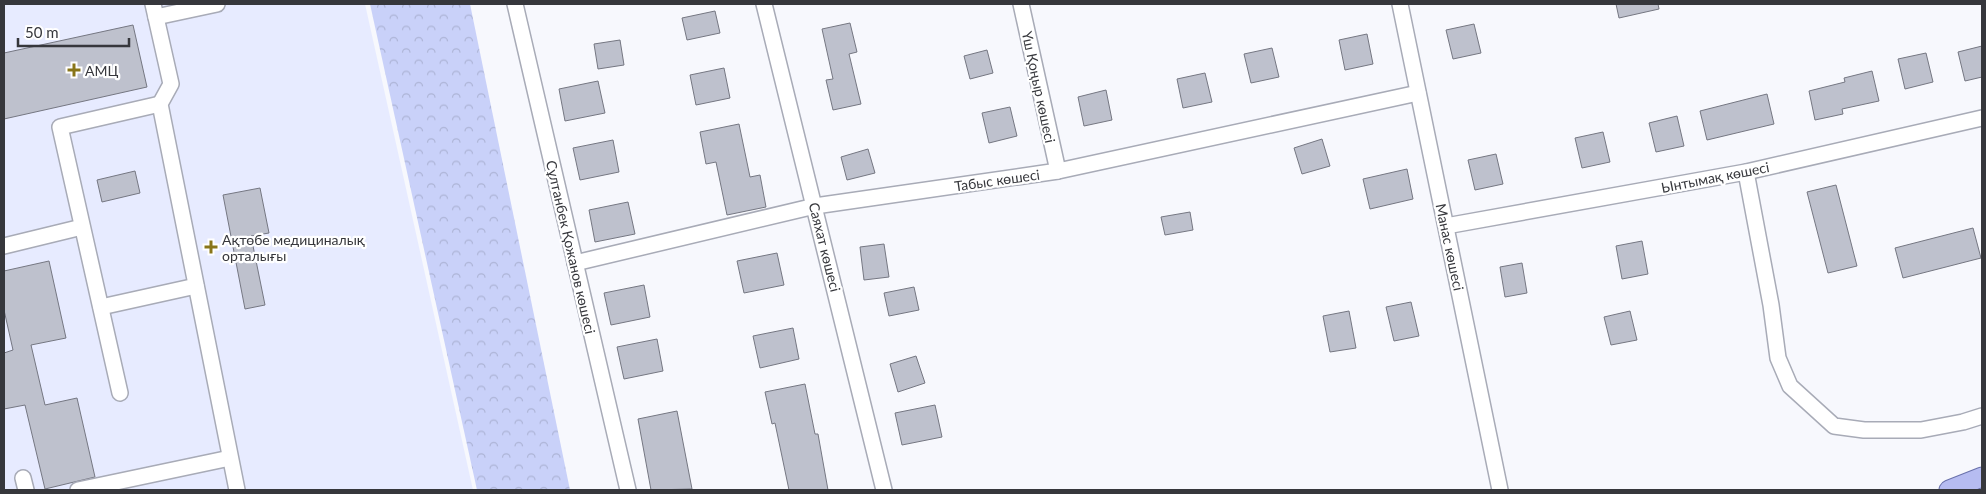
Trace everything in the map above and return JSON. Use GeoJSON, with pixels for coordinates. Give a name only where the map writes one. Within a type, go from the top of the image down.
{"type":"FeatureCollection","features":[{"type":"Feature","properties":{"kind":"main road"},"geometry":{"type":"LineString","coordinates":[[1949,490],[1982,477]]}},
{"type":"Feature","properties":{"kind":"street"},"geometry":{"type":"LineString","coordinates":[[217,4],[155,10],[171,84],[160,104],[230,458],[238,490]]}},
{"type":"Feature","properties":{"kind":"street","name":"Сұлтанбек Қожанов көшесі"},"geometry":{"type":"LineString","coordinates":[[515,4],[628,490]]}},
{"type":"Feature","properties":{"kind":"street","name":"Саяхат көшесі"},"geometry":{"type":"LineString","coordinates":[[764,4],[884,490]]}},
{"type":"Feature","properties":{"kind":"street","name":"Үш Қоңыр көшесі"},"geometry":{"type":"LineString","coordinates":[[1021,4],[1058,171]]}},
{"type":"Feature","properties":{"kind":"street","name":"Манас көшесі"},"geometry":{"type":"LineString","coordinates":[[1400,4],[1500,490]]}},
{"type":"Feature","properties":{"kind":"street","name":"Табыс көшесі"},"geometry":{"type":"LineString","coordinates":[[574,263],[815,206],[1058,171],[1418,93]]}},
{"type":"Feature","properties":{"kind":"street"},"geometry":{"type":"LineString","coordinates":[[120,393],[60,127],[160,104]]}},
{"type":"Feature","properties":{"kind":"street","name":"Ынтымақ көшесі"},"geometry":{"type":"LineString","coordinates":[[1446,226],[1746,172],[1982,118]]}},
{"type":"Feature","properties":{"kind":"street"},"geometry":{"type":"LineString","coordinates":[[1746,172],[1771,305],[1778,358],[1790,386],[1834,426],[1864,430],[1921,430],[1963,422],[1982,416]]}},
{"type":"Feature","properties":{"kind":"street"},"geometry":{"type":"LineString","coordinates":[[4,246],[82,227]]}},
{"type":"Feature","properties":{"kind":"street"},"geometry":{"type":"LineString","coordinates":[[101,307],[196,286]]}},
{"type":"Feature","properties":{"kind":"street"},"geometry":{"type":"LineString","coordinates":[[78,490],[230,458]]}},
{"type":"Feature","properties":{"kind":"shaded area","name":"Ақтөбе медициналық орталығы"},"geometry":{"type":"Polygon","coordinates":[[[4,4],[365,4],[473,490],[4,490],[4,4]]]}},
{"type":"Feature","properties":{"kind":"green space"},"geometry":{"type":"Polygon","coordinates":[[[370,4],[470,4],[570,490],[477,490],[370,4]]]}},
{"type":"Feature","properties":{"kind":"building"},"geometry":{"type":"Polygon","coordinates":[[[1616,4],[1658,4],[1659,9],[1619,18],[1616,4]]]}},
{"type":"Feature","properties":{"kind":"building"},"geometry":{"type":"Polygon","coordinates":[[[715,11],[720,33],[687,40],[682,18],[715,11]]]}},
{"type":"Feature","properties":{"kind":"building"},"geometry":{"type":"Polygon","coordinates":[[[850,23],[857,52],[849,54],[861,104],[833,110],[826,80],[833,79],[822,29],[850,23]]]}},
{"type":"Feature","properties":{"kind":"building"},"geometry":{"type":"Polygon","coordinates":[[[1474,24],[1481,53],[1453,59],[1446,30],[1474,24]]]}},
{"type":"Feature","properties":{"kind":"building","name":"АМЦ"},"geometry":{"type":"Polygon","coordinates":[[[133,25],[147,87],[4,119],[4,53],[133,25]]]}},
{"type":"Feature","properties":{"kind":"building"},"geometry":{"type":"Polygon","coordinates":[[[1367,34],[1373,64],[1345,70],[1339,40],[1367,34]]]}},
{"type":"Feature","properties":{"kind":"building"},"geometry":{"type":"Polygon","coordinates":[[[620,40],[624,65],[598,69],[594,44],[620,40]]]}},
{"type":"Feature","properties":{"kind":"building"},"geometry":{"type":"Polygon","coordinates":[[[1982,46],[1982,77],[1965,81],[1958,52],[1982,46]]]}},
{"type":"Feature","properties":{"kind":"building"},"geometry":{"type":"Polygon","coordinates":[[[1272,48],[1279,77],[1251,83],[1244,54],[1272,48]]]}},
{"type":"Feature","properties":{"kind":"building"},"geometry":{"type":"Polygon","coordinates":[[[987,50],[993,73],[970,79],[964,56],[987,50]]]}},
{"type":"Feature","properties":{"kind":"building"},"geometry":{"type":"Polygon","coordinates":[[[1926,53],[1933,82],[1905,89],[1898,59],[1926,53]]]}},
{"type":"Feature","properties":{"kind":"building"},"geometry":{"type":"Polygon","coordinates":[[[724,68],[730,98],[696,105],[690,75],[724,68]]]}},
{"type":"Feature","properties":{"kind":"building"},"geometry":{"type":"Polygon","coordinates":[[[1872,71],[1879,101],[1842,109],[1843,114],[1815,120],[1809,91],[1845,82],[1844,78],[1872,71]]]}},
{"type":"Feature","properties":{"kind":"building"},"geometry":{"type":"Polygon","coordinates":[[[1205,73],[1212,102],[1183,108],[1177,79],[1205,73]]]}},
{"type":"Feature","properties":{"kind":"building"},"geometry":{"type":"Polygon","coordinates":[[[598,81],[605,113],[565,121],[559,89],[598,81]]]}},
{"type":"Feature","properties":{"kind":"building"},"geometry":{"type":"Polygon","coordinates":[[[1106,90],[1112,120],[1084,126],[1078,97],[1106,90]]]}},
{"type":"Feature","properties":{"kind":"building"},"geometry":{"type":"Polygon","coordinates":[[[1767,94],[1774,124],[1707,140],[1700,111],[1767,94]]]}},
{"type":"Feature","properties":{"kind":"building"},"geometry":{"type":"Polygon","coordinates":[[[1010,107],[1017,136],[989,143],[982,113],[1010,107]]]}},
{"type":"Feature","properties":{"kind":"building"},"geometry":{"type":"Polygon","coordinates":[[[1677,116],[1684,146],[1656,152],[1649,123],[1677,116]]]}},
{"type":"Feature","properties":{"kind":"building"},"geometry":{"type":"Polygon","coordinates":[[[739,124],[750,177],[760,175],[766,207],[727,215],[716,162],[706,164],[700,132],[739,124]]]}},
{"type":"Feature","properties":{"kind":"building"},"geometry":{"type":"Polygon","coordinates":[[[1603,132],[1610,162],[1582,168],[1575,138],[1603,132]]]}},
{"type":"Feature","properties":{"kind":"building"},"geometry":{"type":"Polygon","coordinates":[[[1322,139],[1330,166],[1302,174],[1294,148],[1322,139]]]}},
{"type":"Feature","properties":{"kind":"building"},"geometry":{"type":"Polygon","coordinates":[[[613,140],[619,172],[580,180],[573,148],[613,140]]]}},
{"type":"Feature","properties":{"kind":"building"},"geometry":{"type":"Polygon","coordinates":[[[868,149],[875,173],[847,180],[841,157],[868,149]]]}},
{"type":"Feature","properties":{"kind":"building"},"geometry":{"type":"Polygon","coordinates":[[[1496,154],[1503,184],[1475,190],[1468,160],[1496,154]]]}},
{"type":"Feature","properties":{"kind":"building"},"geometry":{"type":"Polygon","coordinates":[[[1407,169],[1413,199],[1370,209],[1363,179],[1407,169]]]}},
{"type":"Feature","properties":{"kind":"building"},"geometry":{"type":"Polygon","coordinates":[[[135,171],[140,193],[102,202],[97,180],[135,171]]]}},
{"type":"Feature","properties":{"kind":"building"},"geometry":{"type":"Polygon","coordinates":[[[1836,185],[1857,266],[1828,273],[1807,192],[1836,185]]]}},
{"type":"Feature","properties":{"kind":"building"},"geometry":{"type":"Polygon","coordinates":[[[260,188],[269,233],[251,236],[265,305],[245,309],[223,195],[260,188]]]}},
{"type":"Feature","properties":{"kind":"building"},"geometry":{"type":"Polygon","coordinates":[[[628,202],[635,234],[595,242],[589,210],[628,202]]]}},
{"type":"Feature","properties":{"kind":"building"},"geometry":{"type":"Polygon","coordinates":[[[1190,212],[1193,230],[1165,235],[1161,217],[1190,212]]]}},
{"type":"Feature","properties":{"kind":"building"},"geometry":{"type":"Polygon","coordinates":[[[1973,228],[1981,258],[1903,278],[1895,248],[1973,228]]]}},
{"type":"Feature","properties":{"kind":"building"},"geometry":{"type":"Polygon","coordinates":[[[1642,241],[1648,274],[1622,279],[1616,246],[1642,241]]]}},
{"type":"Feature","properties":{"kind":"building"},"geometry":{"type":"Polygon","coordinates":[[[884,244],[889,277],[864,280],[860,247],[884,244]]]}},
{"type":"Feature","properties":{"kind":"building"},"geometry":{"type":"Polygon","coordinates":[[[777,253],[784,285],[744,293],[737,261],[777,253]]]}},
{"type":"Feature","properties":{"kind":"building"},"geometry":{"type":"Polygon","coordinates":[[[49,261],[66,338],[31,345],[45,405],[77,398],[95,477],[45,489],[25,405],[4,409],[4,353],[13,350],[4,310],[4,271],[49,261]]]}},
{"type":"Feature","properties":{"kind":"building"},"geometry":{"type":"Polygon","coordinates":[[[1522,263],[1527,293],[1505,297],[1500,267],[1522,263]]]}},
{"type":"Feature","properties":{"kind":"building"},"geometry":{"type":"Polygon","coordinates":[[[644,285],[650,317],[611,325],[604,293],[644,285]]]}},
{"type":"Feature","properties":{"kind":"building"},"geometry":{"type":"Polygon","coordinates":[[[914,287],[919,310],[889,316],[884,293],[914,287]]]}},
{"type":"Feature","properties":{"kind":"building"},"geometry":{"type":"Polygon","coordinates":[[[1411,302],[1419,336],[1394,341],[1386,307],[1411,302]]]}},
{"type":"Feature","properties":{"kind":"building"},"geometry":{"type":"Polygon","coordinates":[[[1349,311],[1356,348],[1330,352],[1323,316],[1349,311]]]}},
{"type":"Feature","properties":{"kind":"building"},"geometry":{"type":"Polygon","coordinates":[[[1630,311],[1637,340],[1611,345],[1604,317],[1630,311]]]}},
{"type":"Feature","properties":{"kind":"building"},"geometry":{"type":"Polygon","coordinates":[[[793,328],[799,359],[760,368],[753,336],[793,328]]]}},
{"type":"Feature","properties":{"kind":"building"},"geometry":{"type":"Polygon","coordinates":[[[657,339],[663,371],[624,379],[617,347],[657,339]]]}},
{"type":"Feature","properties":{"kind":"building"},"geometry":{"type":"Polygon","coordinates":[[[916,356],[925,383],[898,392],[890,364],[916,356]]]}},
{"type":"Feature","properties":{"kind":"building"},"geometry":{"type":"Polygon","coordinates":[[[805,384],[815,434],[818,434],[828,490],[789,490],[775,423],[772,424],[765,392],[805,384]]]}},
{"type":"Feature","properties":{"kind":"building"},"geometry":{"type":"Polygon","coordinates":[[[935,405],[942,437],[902,445],[895,413],[935,405]]]}},
{"type":"Feature","properties":{"kind":"building"},"geometry":{"type":"Polygon","coordinates":[[[677,411],[692,489],[651,490],[638,419],[677,411]]]}},
{"type":"Feature","properties":{"kind":"place","name":"АМЦ"},"geometry":{"type":"Point","coordinates":[74,70]}},
{"type":"Feature","properties":{"kind":"place","name":"Ақтөбе медициналық орталығы"},"geometry":{"type":"Point","coordinates":[211,247]}}]}
